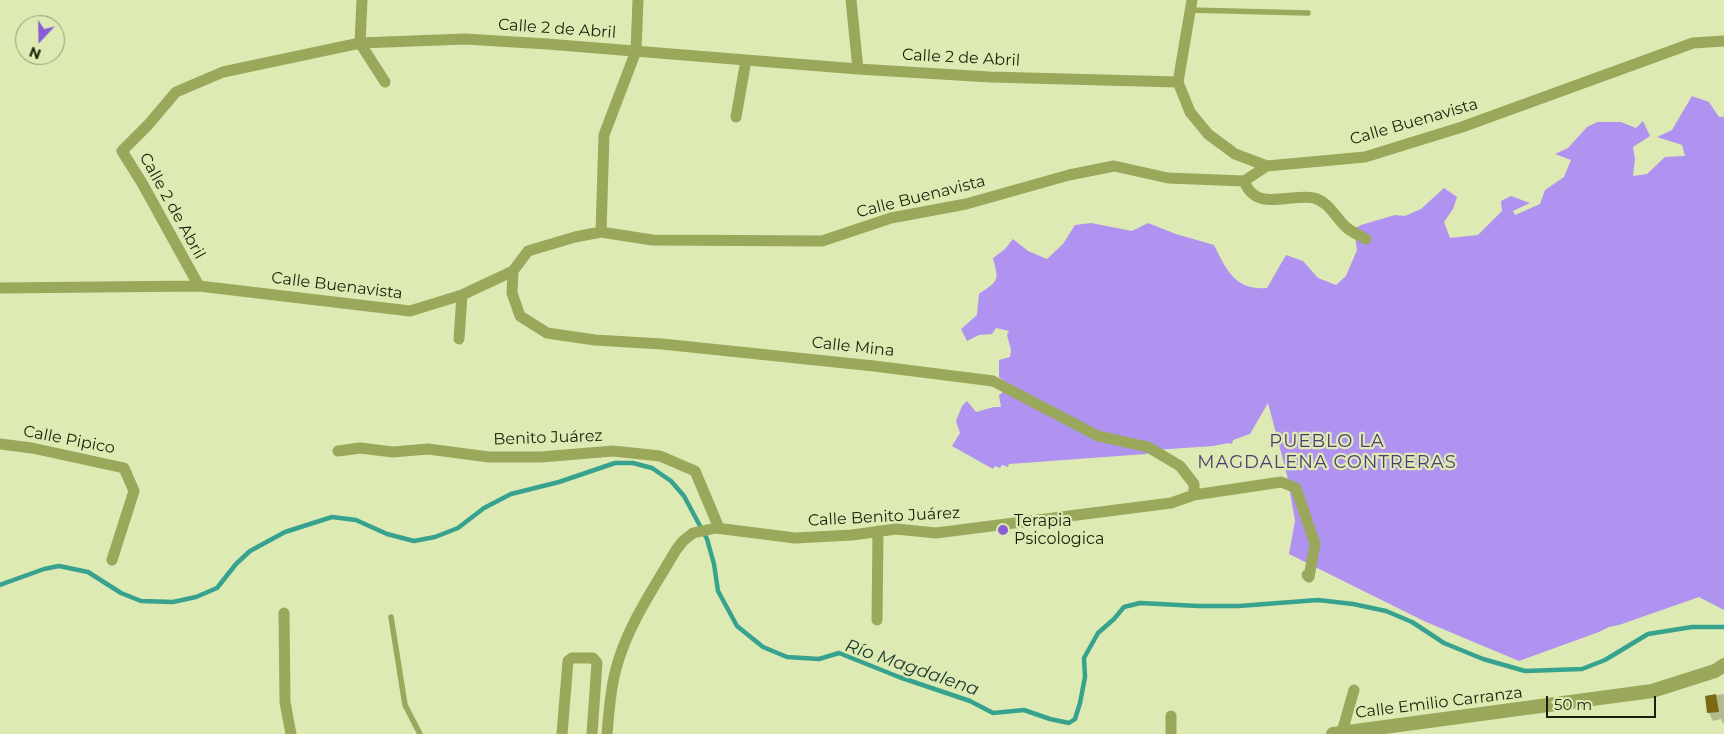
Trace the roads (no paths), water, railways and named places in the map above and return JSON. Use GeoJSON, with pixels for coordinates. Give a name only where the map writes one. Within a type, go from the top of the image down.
{"type":"FeatureCollection","features":[{"type":"Feature","properties":{"kind":"street"},"geometry":{"type":"LineString","coordinates":[[362,0],[360,43],[385,82]]}},
{"type":"Feature","properties":{"kind":"street"},"geometry":{"type":"LineString","coordinates":[[601,232],[604,135],[636,51],[638,0]]}},
{"type":"Feature","properties":{"kind":"street"},"geometry":{"type":"LineString","coordinates":[[851,0],[858,69]]}},
{"type":"Feature","properties":{"kind":"street"},"geometry":{"type":"LineString","coordinates":[[1191,5],[1178,82],[1190,112],[1208,134],[1235,154],[1268,166]]}},
{"type":"Feature","properties":{"kind":"street","name":"Calle 2 de Abril"},"geometry":{"type":"LineString","coordinates":[[199,286],[142,182],[122,150],[148,125],[176,92],[223,72],[360,43],[465,39],[858,69],[990,77],[1178,82]]}},
{"type":"Feature","properties":{"kind":"street","name":"Calle Buenavista"},"geometry":{"type":"LineString","coordinates":[[0,288],[199,286],[410,312],[462,295],[513,271],[528,251],[601,232],[652,240],[822,241],[891,218],[966,204],[1069,175],[1114,166],[1168,178],[1244,182],[1268,166],[1364,157],[1462,127],[1693,43],[1724,41]]}},
{"type":"Feature","properties":{"kind":"street"},"geometry":{"type":"LineString","coordinates":[[736,117],[746,60]]}},
{"type":"Feature","properties":{"kind":"street"},"geometry":{"type":"LineString","coordinates":[[1244,182],[1252,194],[1258,198],[1267,200],[1304,197],[1318,199],[1328,206],[1345,226],[1366,239]]}},
{"type":"Feature","properties":{"kind":"street","name":"Calle Mina"},"geometry":{"type":"LineString","coordinates":[[513,271],[512,293],[520,316],[547,333],[595,340],[662,344],[826,361],[993,381],[1098,436],[1148,448],[1180,466],[1194,484],[1194,495]]}},
{"type":"Feature","properties":{"kind":"street"},"geometry":{"type":"LineString","coordinates":[[459,339],[462,295]]}},
{"type":"Feature","properties":{"kind":"street","name":"Calle Pipico"},"geometry":{"type":"LineString","coordinates":[[0,444],[32,448],[124,468],[134,491],[112,560]]}},
{"type":"Feature","properties":{"kind":"street","name":"Benito Juárez"},"geometry":{"type":"LineString","coordinates":[[338,451],[360,448],[393,452],[428,449],[489,457],[541,457],[612,451],[660,456],[695,471],[717,528]]}},
{"type":"Feature","properties":{"kind":"street","name":"Calle Benito Juárez"},"geometry":{"type":"LineString","coordinates":[[607,734],[613,682],[624,642],[633,623],[676,550],[693,533],[717,528],[795,538],[852,535],[896,529],[936,533],[1171,503],[1194,495],[1281,482],[1296,488],[1315,544],[1309,577],[1307,575]]}},
{"type":"Feature","properties":{"kind":"street"},"geometry":{"type":"LineString","coordinates":[[877,620],[878,531]]}},
{"type":"Feature","properties":{"kind":"street"},"geometry":{"type":"LineString","coordinates":[[284,613],[285,702],[291,734]]}},
{"type":"Feature","properties":{"kind":"street"},"geometry":{"type":"LineString","coordinates":[[562,734],[568,661],[572,658],[593,658],[597,663],[592,734]]}},
{"type":"Feature","properties":{"kind":"street","name":"Calle Emilio Carranza"},"geometry":{"type":"LineString","coordinates":[[1337,733],[1393,731],[1652,691],[1715,671],[1724,665]]}},
{"type":"Feature","properties":{"kind":"street"},"geometry":{"type":"LineString","coordinates":[[1337,733],[1354,690]]}},
{"type":"Feature","properties":{"kind":"street"},"geometry":{"type":"LineString","coordinates":[[1171,716],[1171,734]]}},
{"type":"Feature","properties":{"kind":"lane"},"geometry":{"type":"LineString","coordinates":[[1191,5],[1308,14]]}},
{"type":"Feature","properties":{"kind":"lane"},"geometry":{"type":"LineString","coordinates":[[392,617],[405,705],[420,734]]}},
{"type":"Feature","properties":{"kind":"waterway","name":"Río Magdalena"},"geometry":{"type":"LineString","coordinates":[[0,585],[44,569],[59,566],[88,572],[121,593],[141,601],[173,602],[196,597],[217,588],[236,564],[250,551],[285,532],[332,517],[356,520],[387,534],[414,541],[435,537],[458,528],[484,508],[511,494],[559,482],[615,463],[633,463],[652,468],[671,481],[684,496],[707,539],[714,564],[718,591],[737,626],[763,647],[787,657],[819,659],[839,653],[899,677],[970,701],[993,713],[1024,710],[1069,723],[1075,719],[1085,677],[1084,658],[1098,633],[1124,607],[1140,603],[1239,606],[1318,600],[1353,604],[1386,611],[1412,622],[1444,643],[1483,659],[1525,671],[1582,669],[1605,660],[1648,634],[1692,627],[1724,627]]}},
{"type":"Feature","properties":{"kind":"place","name":"Terapia Psicologica"},"geometry":{"type":"Point","coordinates":[1003,530]}},
{"type":"Feature","properties":{"kind":"district","name":"PUEBLO LA MAGDALENA CONTRERAS"},"geometry":{"type":"Point","coordinates":[1327,452]}}]}
